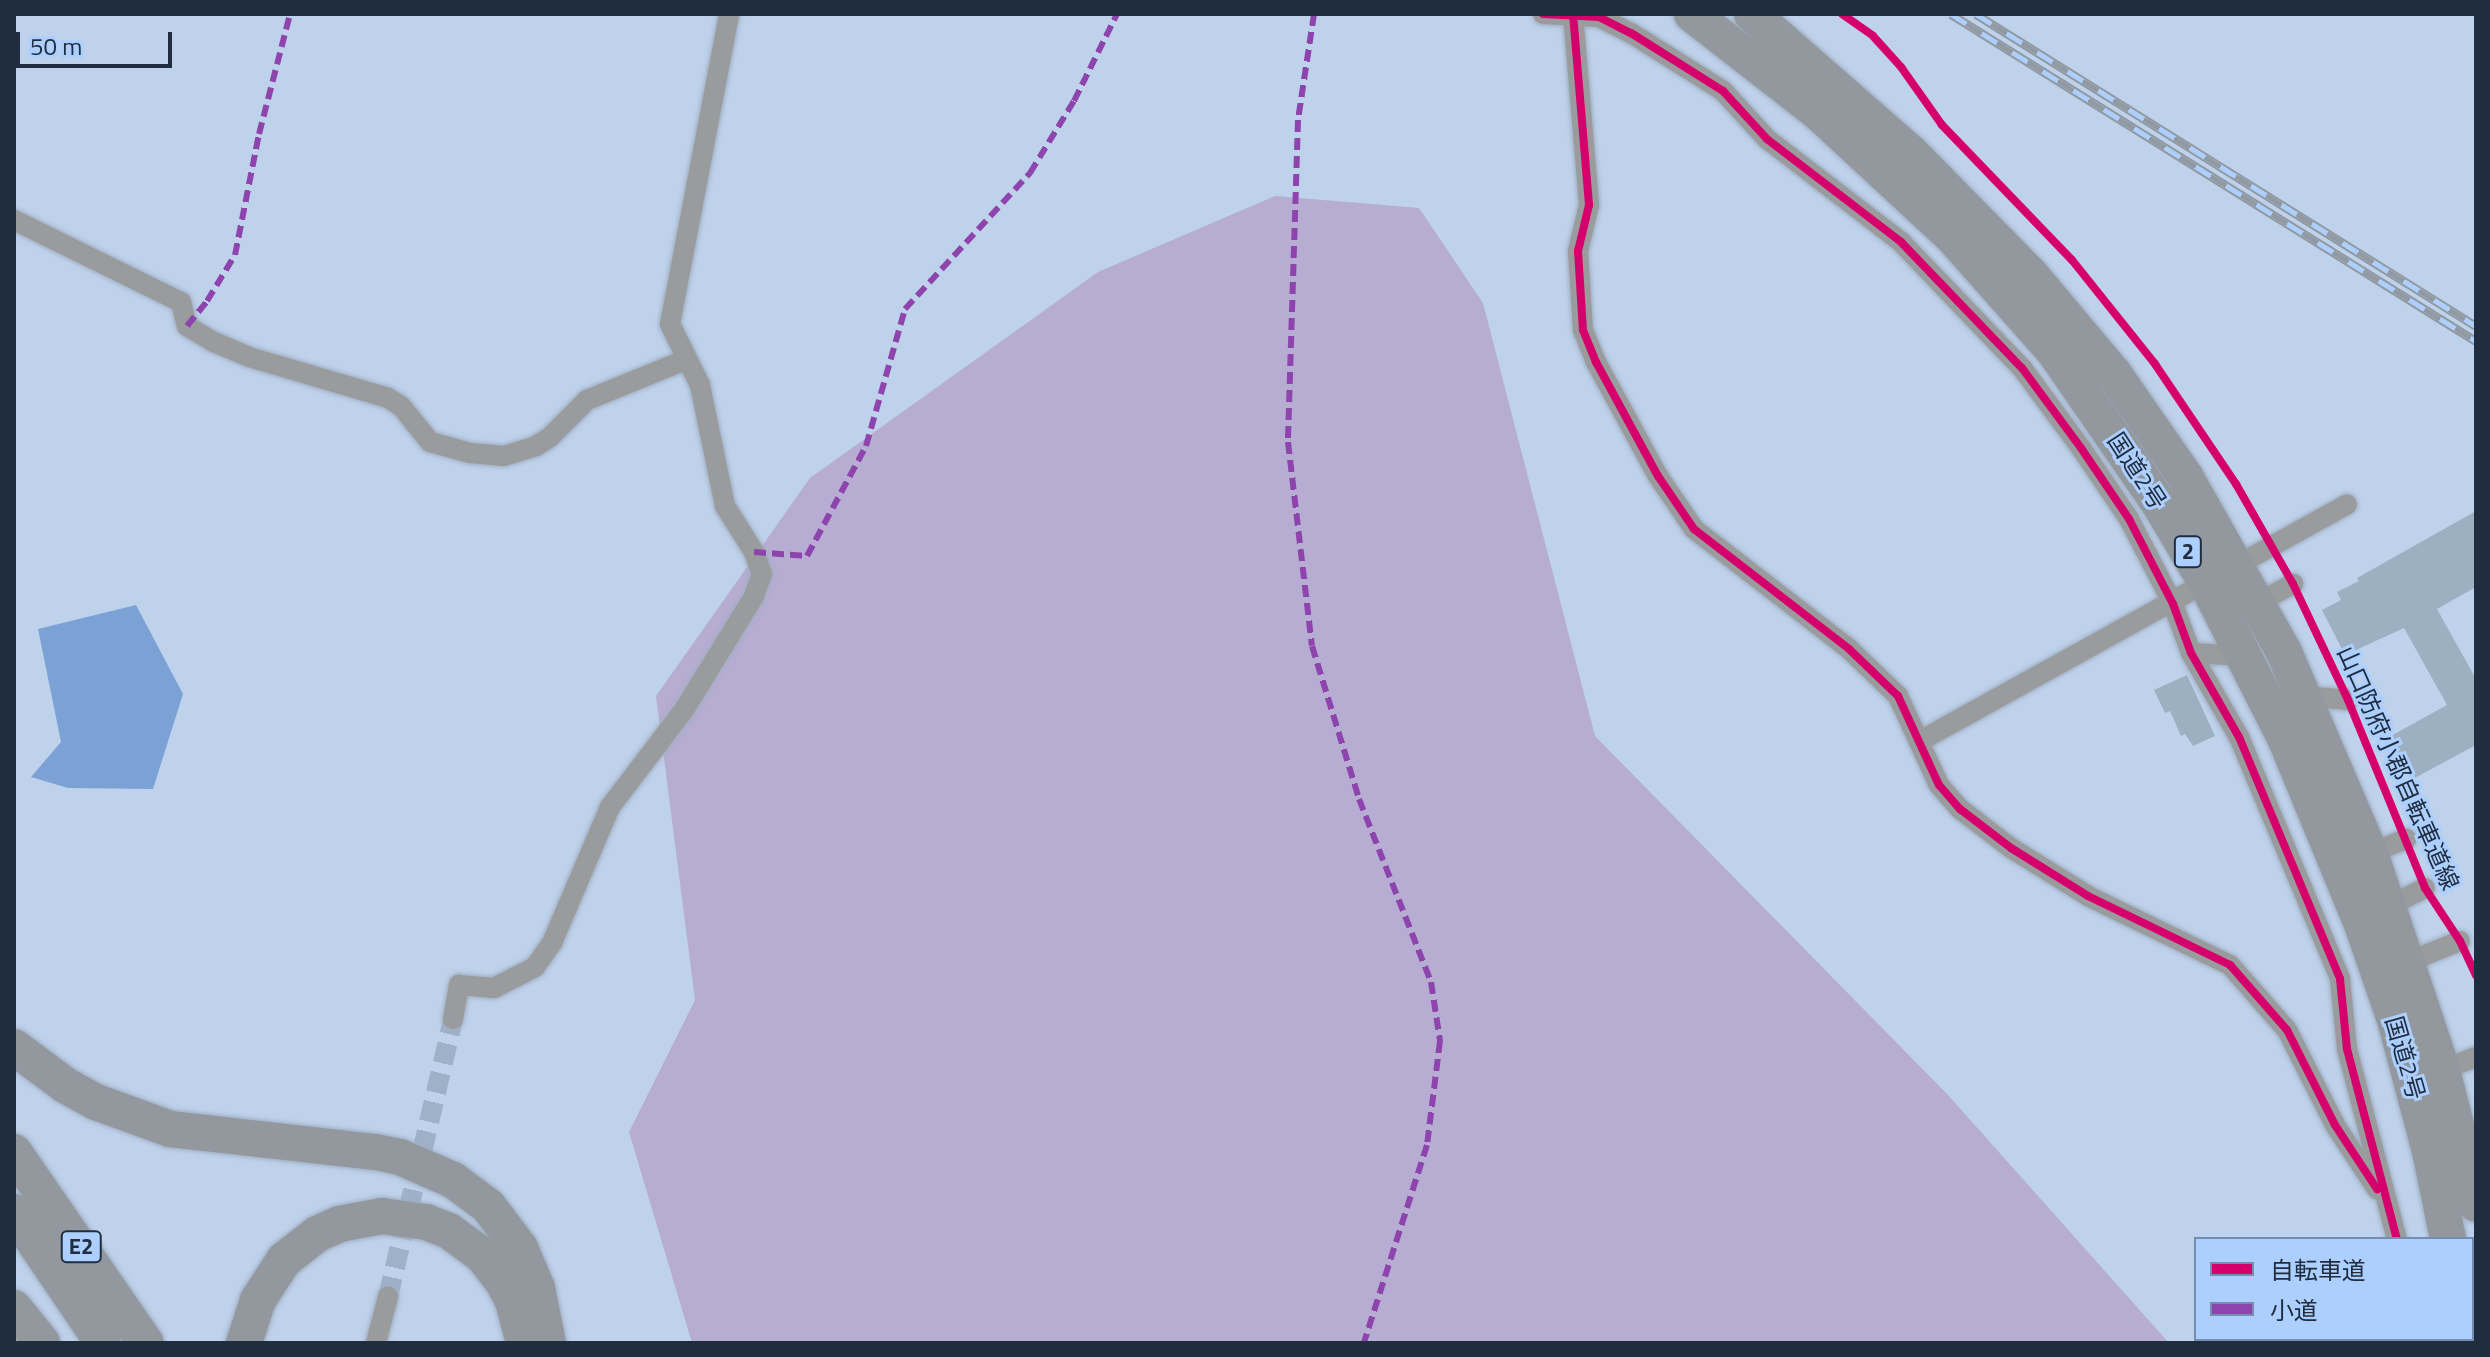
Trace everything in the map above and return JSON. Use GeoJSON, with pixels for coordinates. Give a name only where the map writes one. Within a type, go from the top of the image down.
{"type":"FeatureCollection","features":[{"type":"Feature","properties":{"kind":"highway","name":"国道2号"},"geometry":{"type":"LineString","coordinates":[[1692,14],[1819,113],[1884,171],[1995,284],[2054,351],[2122,445],[2207,584],[2245,656],[2309,793],[2363,927],[2396,1023],[2430,1151],[2448,1237]]}},
{"type":"Feature","properties":{"kind":"highway","name":"国道2号"},"geometry":{"type":"LineString","coordinates":[[1752,14],[1911,153],[2030,274],[2123,387],[2186,478],[2239,566],[2305,696],[2370,853],[2442,1070],[2476,1204]]}},
{"type":"Feature","properties":{"kind":"highway"},"geometry":{"type":"LineString","coordinates":[[14,1047],[65,1085],[96,1102],[170,1129],[376,1152],[400,1157],[453,1180],[488,1206],[520,1248],[537,1288],[548,1343]]}},
{"type":"Feature","properties":{"kind":"highway","name":"E2"},"geometry":{"type":"LineString","coordinates":[[14,1152],[146,1343]]}},
{"type":"Feature","properties":{"kind":"highway","name":"E2"},"geometry":{"type":"LineString","coordinates":[[14,1212],[103,1343]]}},
{"type":"Feature","properties":{"kind":"highway"},"geometry":{"type":"LineString","coordinates":[[244,1343],[258,1300],[284,1260],[317,1234],[339,1224],[382,1216],[438,1226],[482,1255],[513,1301],[524,1343]]}},
{"type":"Feature","properties":{"kind":"highway"},"geometry":{"type":"LineString","coordinates":[[14,1308],[42,1343]]}},
{"type":"Feature","properties":{"kind":"street"},"geometry":{"type":"LineString","coordinates":[[453,1019],[459,985],[494,988],[535,967],[552,943],[610,807],[684,710],[754,596],[762,574],[754,552],[725,506],[700,385],[685,360],[670,324],[729,14]]}},
{"type":"Feature","properties":{"kind":"street"},"geometry":{"type":"LineString","coordinates":[[1543,14],[1599,17],[1631,33],[1723,91],[1767,139],[1901,242],[2022,368],[2129,519],[2173,604],[2191,653],[2239,737],[2340,979],[2347,1049],[2397,1237]]}},
{"type":"Feature","properties":{"kind":"street"},"geometry":{"type":"LineString","coordinates":[[1573,16],[1589,205],[1578,251],[1577,277],[1583,330],[1596,362],[1658,476],[1694,529],[1849,649],[1898,696],[1939,785],[1960,809],[2011,848],[2088,896],[2230,965],[2287,1030],[2335,1125],[2392,1213]]}},
{"type":"Feature","properties":{"kind":"street"},"geometry":{"type":"LineString","coordinates":[[14,220],[181,302],[187,326],[214,342],[282,367],[388,398],[401,406],[430,442],[470,453],[504,456],[536,446],[587,400],[685,360]]}},
{"type":"Feature","properties":{"kind":"street"},"geometry":{"type":"LineString","coordinates":[[1920,741],[2173,604],[2347,504]]}},
{"type":"Feature","properties":{"kind":"street"},"geometry":{"type":"LineString","coordinates":[[2257,603],[2293,584]]}},
{"type":"Feature","properties":{"kind":"street"},"geometry":{"type":"LineString","coordinates":[[2191,653],[2245,656]]}},
{"type":"Feature","properties":{"kind":"street"},"geometry":{"type":"LineString","coordinates":[[2305,696],[2348,700]]}},
{"type":"Feature","properties":{"kind":"street"},"geometry":{"type":"LineString","coordinates":[[2370,853],[2406,839]]}},
{"type":"Feature","properties":{"kind":"street"},"geometry":{"type":"LineString","coordinates":[[2389,906],[2425,888]]}},
{"type":"Feature","properties":{"kind":"street"},"geometry":{"type":"LineString","coordinates":[[2408,962],[2460,941]]}},
{"type":"Feature","properties":{"kind":"street"},"geometry":{"type":"LineString","coordinates":[[2442,1070],[2476,1057]]}},
{"type":"Feature","properties":{"kind":"street"},"geometry":{"type":"LineString","coordinates":[[376,1343],[388,1297]]}},
{"type":"Feature","properties":{"kind":"shaded area"},"geometry":{"type":"Polygon","coordinates":[[[1275,196],[1419,208],[1483,303],[1595,736],[1948,1095],[2169,1343],[692,1343],[629,1132],[695,1000],[656,696],[810,478],[1098,272],[1275,196]]]}},
{"type":"Feature","properties":{"kind":"water"},"geometry":{"type":"Polygon","coordinates":[[[136,605],[183,694],[153,789],[68,788],[31,777],[61,742],[38,629],[136,605]]]}},
{"type":"Feature","properties":{"kind":"building"},"geometry":{"type":"Polygon","coordinates":[[[2476,511],[2476,587],[2437,609],[2476,679],[2476,745],[2411,780],[2387,738],[2447,705],[2404,628],[2345,655],[2322,610],[2341,600],[2337,592],[2359,581],[2357,578],[2476,511]]]}},
{"type":"Feature","properties":{"kind":"building"},"geometry":{"type":"Polygon","coordinates":[[[2187,675],[2215,736],[2193,746],[2185,734],[2181,736],[2170,711],[2165,713],[2154,690],[2187,675]]]}},
{"type":"Feature","properties":{"kind":"tunnel"},"geometry":{"type":"LineString","coordinates":[[388,1297],[453,1019]]}},
{"type":"Feature","properties":{"kind":"railway"},"geometry":{"type":"LineString","coordinates":[[1951,14],[2476,341]]}},
{"type":"Feature","properties":{"kind":"railway"},"geometry":{"type":"LineString","coordinates":[[1976,14],[2476,326]]}},
{"type":"Feature","properties":{"kind":"marked path"},"geometry":{"type":"LineString","coordinates":[[187,326],[207,301],[235,255],[259,134],[290,14]]}},
{"type":"Feature","properties":{"kind":"marked path"},"geometry":{"type":"LineString","coordinates":[[754,552],[807,556],[866,446],[905,309],[1030,173],[1074,101],[1117,14]]}},
{"type":"Feature","properties":{"kind":"marked path"},"geometry":{"type":"LineString","coordinates":[[1314,14],[1298,120],[1288,442],[1312,646],[1359,799],[1431,982],[1440,1041],[1427,1145],[1364,1343]]}},
{"type":"Feature","properties":{"kind":"cycle path"},"geometry":{"type":"LineString","coordinates":[[1543,14],[1599,17],[1631,33],[1723,91],[1767,139],[1901,242],[2022,368],[2081,448],[2129,519],[2173,604],[2191,653],[2239,737],[2340,979],[2347,1049],[2396,1237]]}},
{"type":"Feature","properties":{"kind":"cycle path"},"geometry":{"type":"LineString","coordinates":[[1573,14],[1589,205],[1578,251],[1583,330],[1596,362],[1658,476],[1694,529],[1849,649],[1898,696],[1939,785],[1960,809],[2011,848],[2088,896],[2230,965],[2287,1030],[2335,1125],[2377,1189]]}},
{"type":"Feature","properties":{"kind":"cycle path","name":"山口防府小郡自転車道線"},"geometry":{"type":"LineString","coordinates":[[1842,14],[1873,36],[1901,67],[1942,125],[2072,260],[2155,364],[2236,484],[2293,584],[2348,700],[2425,888],[2460,941],[2476,975]]}}]}
